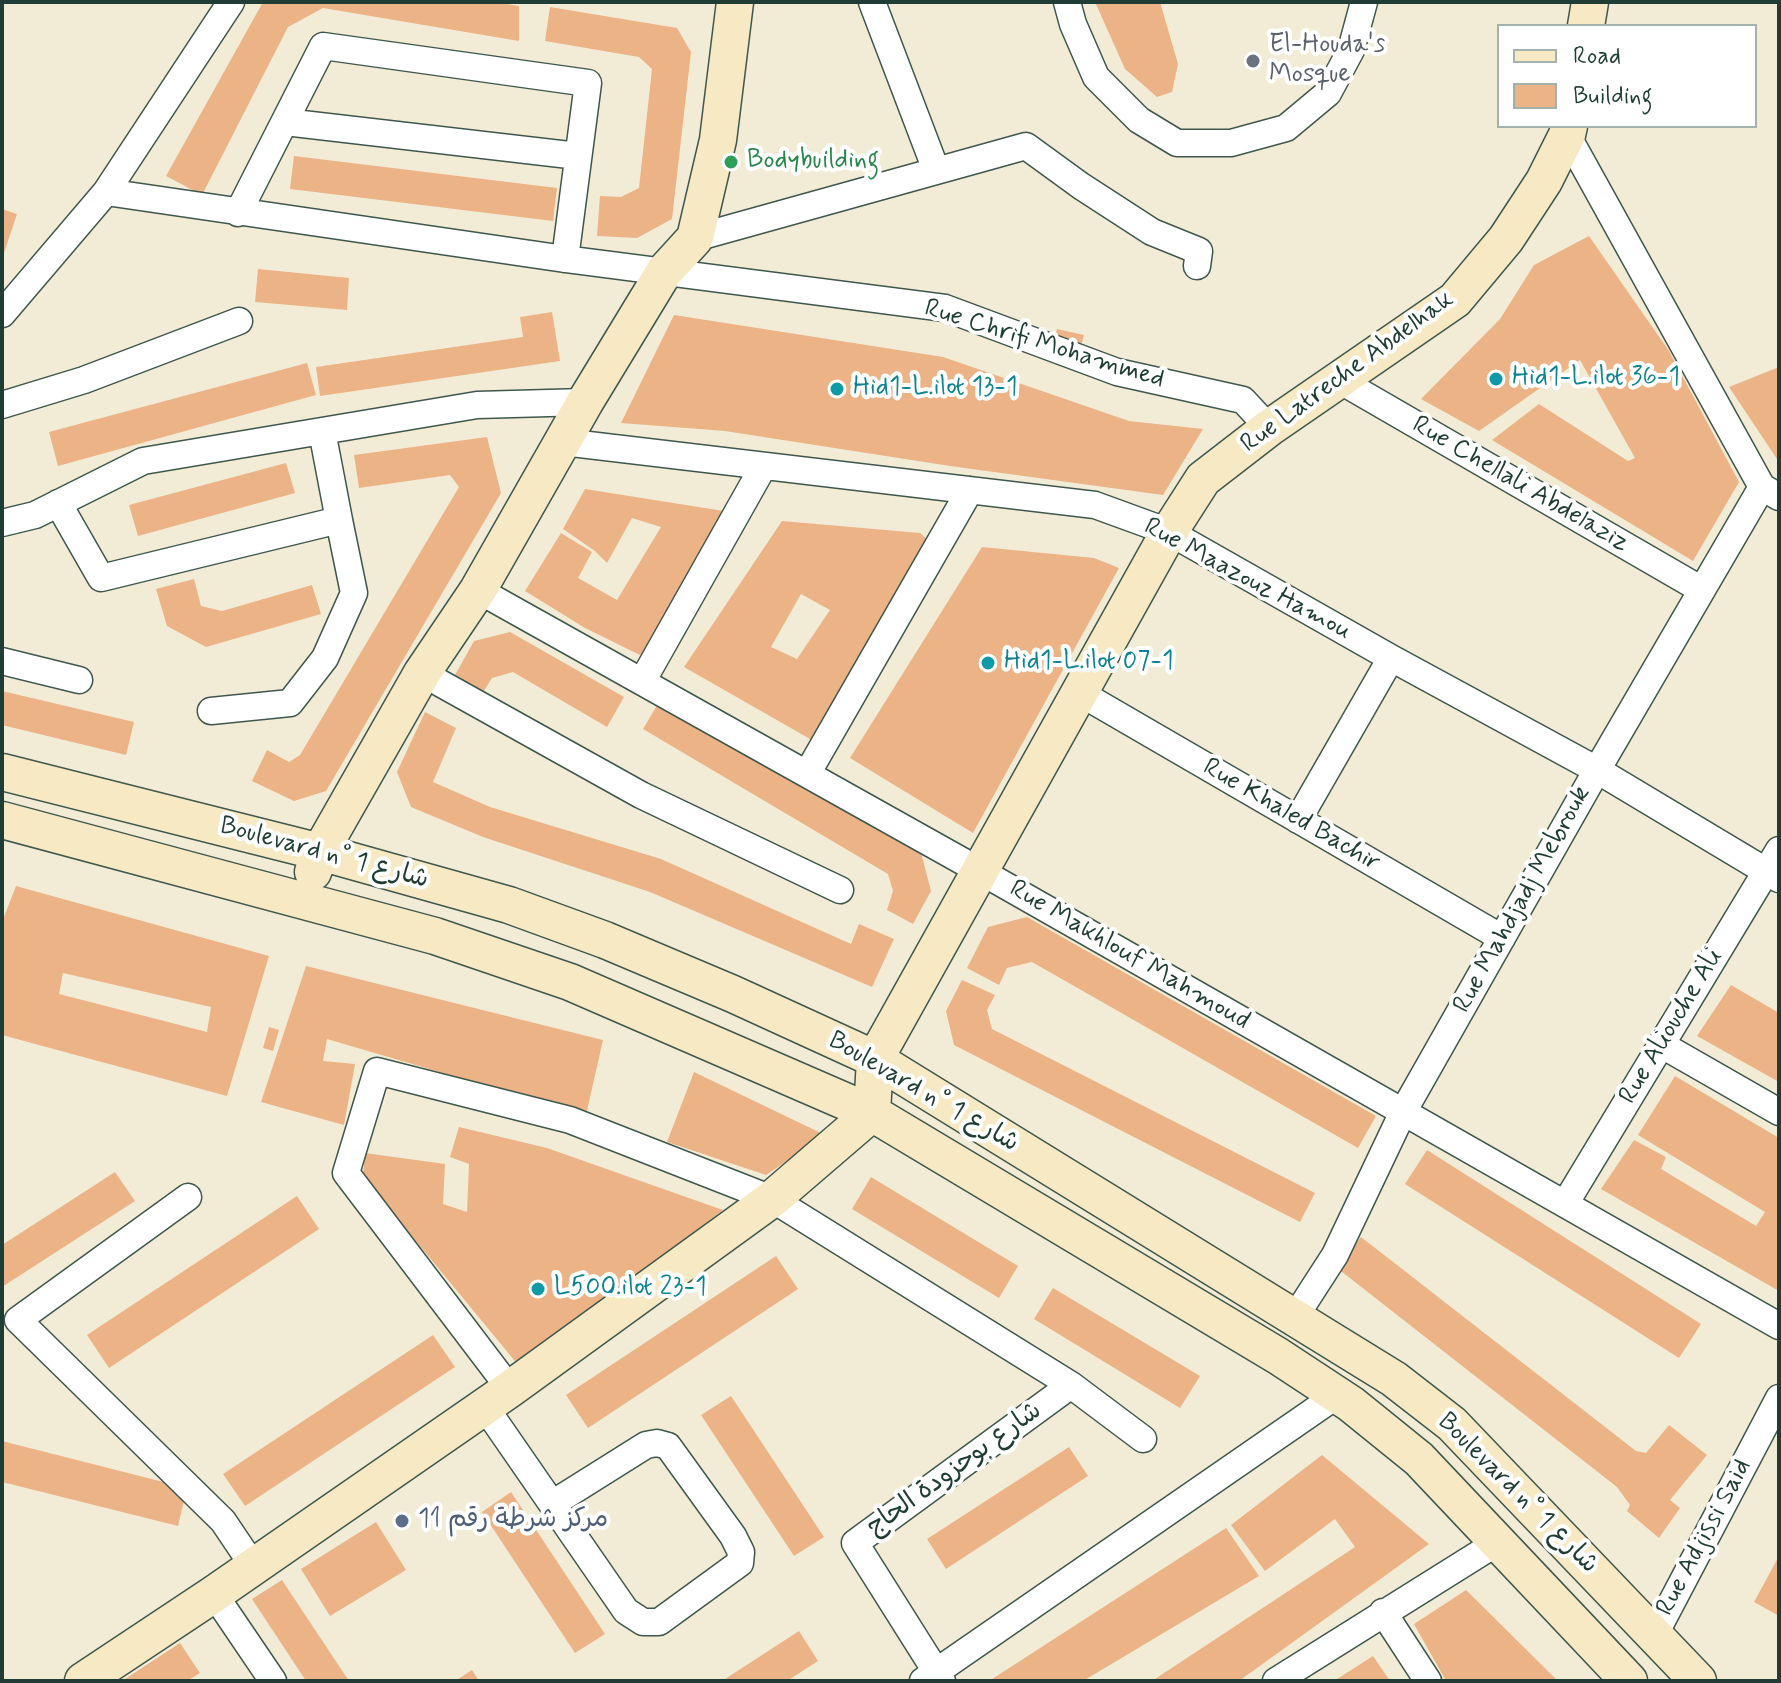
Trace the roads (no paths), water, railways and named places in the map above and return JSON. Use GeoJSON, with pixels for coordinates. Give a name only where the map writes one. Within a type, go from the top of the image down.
{"type":"FeatureCollection","features":[{"type":"Feature","properties":{"kind":"main road"},"geometry":{"type":"LineString","coordinates":[[1586,24],[1590,2]]}},
{"type":"Feature","properties":{"kind":"main road"},"geometry":{"type":"LineString","coordinates":[[302,900],[320,852],[422,673],[478,590],[585,402],[664,272],[695,238],[718,140],[728,3]]}},
{"type":"Feature","properties":{"kind":"main road","name":"Rue Latreche Abdelhak"},"geometry":{"type":"LineString","coordinates":[[875,1059],[1169,532],[1203,479],[1269,428],[1455,300],[1514,228],[1544,181],[1568,131]]}},
{"type":"Feature","properties":{"kind":"main road","name":"Boulevard n° شارع 1"},"geometry":{"type":"LineString","coordinates":[[2,772],[320,852],[509,905],[605,940],[875,1059],[1394,1379],[1452,1424],[1698,1681]]}},
{"type":"Feature","properties":{"kind":"main road","name":"Boulevard n° شارع 1"},"geometry":{"type":"LineString","coordinates":[[3,823],[435,936],[570,982],[872,1113],[1278,1356],[1337,1395],[1419,1459],[1629,1681]]}},
{"type":"Feature","properties":{"kind":"main road"},"geometry":{"type":"LineString","coordinates":[[83,1681],[498,1398],[772,1199],[872,1113],[875,1059]]}},
{"type":"Feature","properties":{"kind":"street"},"geometry":{"type":"LineString","coordinates":[[2,314],[106,192],[231,2]]}},
{"type":"Feature","properties":{"kind":"street"},"geometry":{"type":"LineString","coordinates":[[872,2],[936,170]]}},
{"type":"Feature","properties":{"kind":"street"},"geometry":{"type":"LineString","coordinates":[[1067,2],[1096,77],[1139,120],[1177,143],[1231,143],[1286,128],[1328,93],[1351,50],[1364,2]]}},
{"type":"Feature","properties":{"kind":"street"},"geometry":{"type":"LineString","coordinates":[[238,213],[323,46],[588,83],[565,259]]}},
{"type":"Feature","properties":{"kind":"street"},"geometry":{"type":"LineString","coordinates":[[285,122],[578,156]]}},
{"type":"Feature","properties":{"kind":"street"},"geometry":{"type":"LineString","coordinates":[[1568,131],[1771,492]]}},
{"type":"Feature","properties":{"kind":"street"},"geometry":{"type":"LineString","coordinates":[[695,238],[1026,146],[1152,232],[1199,251],[1197,266]]}},
{"type":"Feature","properties":{"kind":"street","name":"Rue Chrifi Mohammed"},"geometry":{"type":"LineString","coordinates":[[106,192],[565,259],[945,308],[1117,372],[1243,400],[1269,428]]}},
{"type":"Feature","properties":{"kind":"street"},"geometry":{"type":"LineString","coordinates":[[2,405],[84,380],[239,321]]}},
{"type":"Feature","properties":{"kind":"street","name":"Rue Chellali Abdelaziz"},"geometry":{"type":"LineString","coordinates":[[1339,380],[1702,590]]}},
{"type":"Feature","properties":{"kind":"street"},"geometry":{"type":"LineString","coordinates":[[2,523],[35,515],[143,461],[477,405],[585,402]]}},
{"type":"Feature","properties":{"kind":"street"},"geometry":{"type":"LineString","coordinates":[[211,711],[290,703],[325,658],[354,593],[322,431]]}},
{"type":"Feature","properties":{"kind":"street","name":"Rue Maazouz Hamou"},"geometry":{"type":"LineString","coordinates":[[563,442],[1095,505],[1169,532],[1391,658],[1775,866]]}},
{"type":"Feature","properties":{"kind":"street"},"geometry":{"type":"LineString","coordinates":[[643,680],[763,467]]}},
{"type":"Feature","properties":{"kind":"street"},"geometry":{"type":"LineString","coordinates":[[807,774],[970,490]]}},
{"type":"Feature","properties":{"kind":"street","name":"Rue Mahdjadj Mebrouk"},"geometry":{"type":"LineString","coordinates":[[1295,1317],[1335,1255],[1403,1112],[1597,770],[1702,590],[1771,492]]}},
{"type":"Feature","properties":{"kind":"street"},"geometry":{"type":"LineString","coordinates":[[58,503],[101,578],[339,520]]}},
{"type":"Feature","properties":{"kind":"street","name":"Rue Makhlouf Mahmoud"},"geometry":{"type":"LineString","coordinates":[[478,590],[643,680],[1779,1326]]}},
{"type":"Feature","properties":{"kind":"street"},"geometry":{"type":"LineString","coordinates":[[1298,820],[1391,658]]}},
{"type":"Feature","properties":{"kind":"street"},"geometry":{"type":"LineString","coordinates":[[2,661],[79,680]]}},
{"type":"Feature","properties":{"kind":"street"},"geometry":{"type":"LineString","coordinates":[[422,673],[641,795],[840,890]]}},
{"type":"Feature","properties":{"kind":"street","name":"Rue Khaled Bachir"},"geometry":{"type":"LineString","coordinates":[[1080,693],[1502,938]]}},
{"type":"Feature","properties":{"kind":"street","name":"Rue Aliouche Ali"},"geometry":{"type":"LineString","coordinates":[[1565,1204],[1775,866]]}},
{"type":"Feature","properties":{"kind":"street"},"geometry":{"type":"LineString","coordinates":[[1662,1045],[1779,1112]]}},
{"type":"Feature","properties":{"kind":"street"},"geometry":{"type":"LineString","coordinates":[[552,1504],[646,1445],[657,1443],[668,1446],[733,1536],[741,1552],[740,1563],[659,1622],[643,1622],[626,1611],[552,1504],[498,1398],[346,1173],[377,1071],[570,1120],[772,1199],[1071,1385],[1143,1439]]}},
{"type":"Feature","properties":{"kind":"street"},"geometry":{"type":"LineString","coordinates":[[188,1197],[18,1320],[223,1521],[254,1567]]}},
{"type":"Feature","properties":{"kind":"street","name":"شارع بوحزودة الحاج"},"geometry":{"type":"LineString","coordinates":[[934,1678],[855,1543],[1071,1385]]}},
{"type":"Feature","properties":{"kind":"street"},"geometry":{"type":"LineString","coordinates":[[934,1678],[1337,1395]]}},
{"type":"Feature","properties":{"kind":"street","name":"Rue Adjissi Said"},"geometry":{"type":"LineString","coordinates":[[1654,1636],[1779,1398]]}},
{"type":"Feature","properties":{"kind":"street"},"geometry":{"type":"LineString","coordinates":[[1276,1681],[1498,1542]]}},
{"type":"Feature","properties":{"kind":"street"},"geometry":{"type":"LineString","coordinates":[[214,1594],[273,1681]]}},
{"type":"Feature","properties":{"kind":"street"},"geometry":{"type":"LineString","coordinates":[[1383,1612],[1428,1681]]}},
{"type":"Feature","properties":{"kind":"place","name":"El-Houda's Mosque"},"geometry":{"type":"Point","coordinates":[1253,61]}},
{"type":"Feature","properties":{"kind":"place","name":"Bodybuilding"},"geometry":{"type":"Point","coordinates":[731,162]}},
{"type":"Feature","properties":{"kind":"place","name":"Hid1-L.ilot 36-1"},"geometry":{"type":"Point","coordinates":[1496,379]}},
{"type":"Feature","properties":{"kind":"place","name":"Hid1-L.ilot 13-1"},"geometry":{"type":"Point","coordinates":[837,389]}},
{"type":"Feature","properties":{"kind":"place","name":"Hid1-L.ilot 07-1"},"geometry":{"type":"Point","coordinates":[988,663]}},
{"type":"Feature","properties":{"kind":"place","name":"L500.ilot 23-1"},"geometry":{"type":"Point","coordinates":[538,1289]}},
{"type":"Feature","properties":{"kind":"place","name":"مركز شرطة رقم 11"},"geometry":{"type":"Point","coordinates":[402,1521]}}]}
